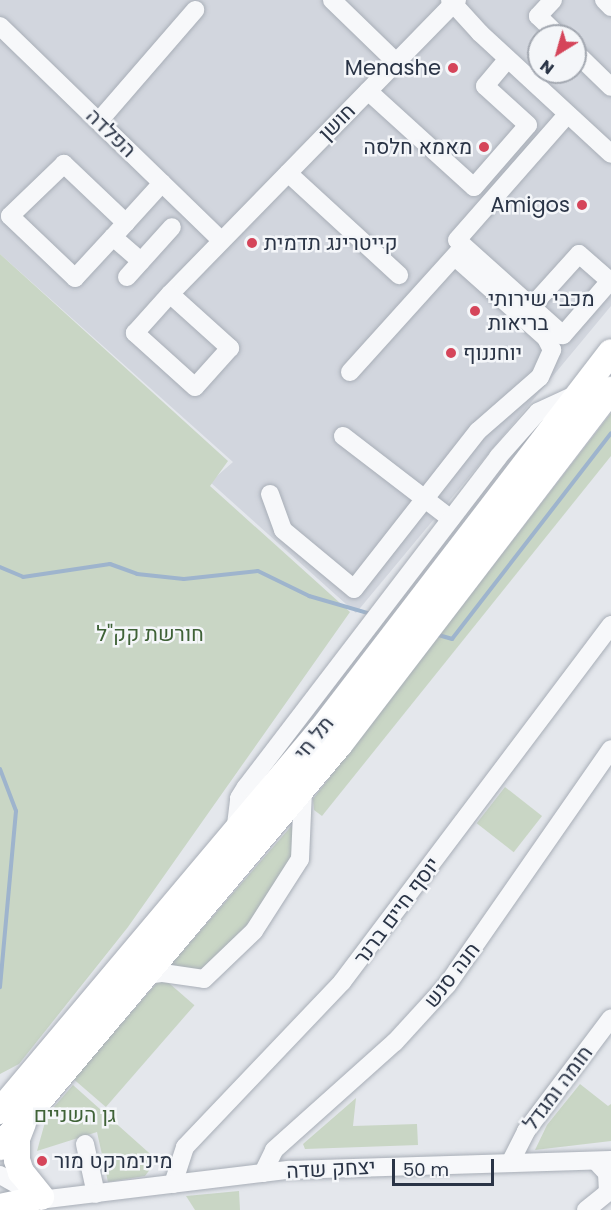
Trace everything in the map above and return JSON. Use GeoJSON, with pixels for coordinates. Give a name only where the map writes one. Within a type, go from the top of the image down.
{"type":"FeatureCollection","features":[{"type":"Feature","properties":{"kind":"highway","name":"תל חי"},"geometry":{"type":"LineString","coordinates":[[0,1111],[361,680],[611,351]]}},
{"type":"Feature","properties":{"kind":"highway","name":"תל חי"},"geometry":{"type":"LineString","coordinates":[[0,1147],[303,790],[611,390]]}},
{"type":"Feature","properties":{"kind":"highway"},"geometry":{"type":"LineString","coordinates":[[0,1095],[34,1070]]}},
{"type":"Feature","properties":{"kind":"highway"},"geometry":{"type":"LineString","coordinates":[[0,1207],[41,1199],[21,1173],[17,1160],[16,1139],[24,1119]]}},
{"type":"Feature","properties":{"kind":"street"},"geometry":{"type":"LineString","coordinates":[[332,0],[396,62]]}},
{"type":"Feature","properties":{"kind":"street"},"geometry":{"type":"LineString","coordinates":[[546,24],[538,16],[553,0]]}},
{"type":"Feature","properties":{"kind":"street"},"geometry":{"type":"LineString","coordinates":[[604,0],[611,7]]}},
{"type":"Feature","properties":{"kind":"street"},"geometry":{"type":"LineString","coordinates":[[453,1],[508,59],[611,154]]}},
{"type":"Feature","properties":{"kind":"street","name":"חושן"},"geometry":{"type":"LineString","coordinates":[[170,294],[230,348],[195,387],[135,333],[170,294],[221,240],[453,1]]}},
{"type":"Feature","properties":{"kind":"street"},"geometry":{"type":"LineString","coordinates":[[99,121],[195,10]]}},
{"type":"Feature","properties":{"kind":"street","name":"הפלדה"},"geometry":{"type":"LineString","coordinates":[[0,26],[221,240]]}},
{"type":"Feature","properties":{"kind":"street"},"geometry":{"type":"LineString","coordinates":[[368,91],[474,187],[528,125],[485,86],[508,59]]}},
{"type":"Feature","properties":{"kind":"street"},"geometry":{"type":"LineString","coordinates":[[587,64],[611,87]]}},
{"type":"Feature","properties":{"kind":"street"},"geometry":{"type":"LineString","coordinates":[[270,494],[284,530],[354,589],[477,431],[540,377],[552,350],[546,338],[460,251],[457,240],[567,115]]}},
{"type":"Feature","properties":{"kind":"street"},"geometry":{"type":"LineString","coordinates":[[126,223],[64,164],[10,216],[75,278],[126,223],[162,183]]}},
{"type":"Feature","properties":{"kind":"street"},"geometry":{"type":"LineString","coordinates":[[288,172],[399,275]]}},
{"type":"Feature","properties":{"kind":"street"},"geometry":{"type":"LineString","coordinates":[[127,277],[172,227]]}},
{"type":"Feature","properties":{"kind":"street"},"geometry":{"type":"LineString","coordinates":[[113,237],[141,261]]}},
{"type":"Feature","properties":{"kind":"street"},"geometry":{"type":"LineString","coordinates":[[460,251],[532,306]]}},
{"type":"Feature","properties":{"kind":"street"},"geometry":{"type":"LineString","coordinates":[[350,372],[460,251]]}},
{"type":"Feature","properties":{"kind":"street"},"geometry":{"type":"LineString","coordinates":[[235,833],[239,798],[246,787],[451,519],[524,426],[538,412],[579,393]]}},
{"type":"Feature","properties":{"kind":"street"},"geometry":{"type":"LineString","coordinates":[[343,436],[451,519]]}},
{"type":"Feature","properties":{"kind":"street","name":"יוסף חיים ברנר"},"geometry":{"type":"LineString","coordinates":[[173,1184],[185,1147],[342,982],[611,625]]}},
{"type":"Feature","properties":{"kind":"street","name":"חנה סנש"},"geometry":{"type":"LineString","coordinates":[[263,1173],[274,1150],[395,1042],[447,985],[611,749]]}},
{"type":"Feature","properties":{"kind":"street"},"geometry":{"type":"LineString","coordinates":[[146,975],[163,973],[204,979],[254,931],[277,901],[300,859],[303,790]]}},
{"type":"Feature","properties":{"kind":"street","name":"חומה ומגדל"},"geometry":{"type":"LineString","coordinates":[[510,1161],[526,1131],[611,1018]]}},
{"type":"Feature","properties":{"kind":"street"},"geometry":{"type":"LineString","coordinates":[[85,1144],[96,1194]]}},
{"type":"Feature","properties":{"kind":"street"},"geometry":{"type":"LineString","coordinates":[[586,1210],[609,1190],[603,1160]]}},
{"type":"Feature","properties":{"kind":"street","name":"יצחק שדה"},"geometry":{"type":"LineString","coordinates":[[0,1195],[41,1199],[263,1173],[510,1161],[603,1160]]}},
{"type":"Feature","properties":{"kind":"street"},"geometry":{"type":"LineString","coordinates":[[0,1174],[41,1199]]}},
{"type":"Feature","properties":{"kind":"shaded area"},"geometry":{"type":"Polygon","coordinates":[[[0,0],[611,0],[611,306],[356,613],[210,482],[233,462],[0,254],[0,0]]]}},
{"type":"Feature","properties":{"kind":"green space","name":"חורשת קק\"ל"},"geometry":{"type":"Polygon","coordinates":[[[0,254],[228,461],[210,486],[350,612],[128,927],[19,1064],[0,1074],[0,254]]]}},
{"type":"Feature","properties":{"kind":"green space"},"geometry":{"type":"Polygon","coordinates":[[[611,413],[611,456],[322,816],[314,810],[313,799],[611,413]]]}},
{"type":"Feature","properties":{"kind":"green space"},"geometry":{"type":"Polygon","coordinates":[[[505,787],[542,816],[514,852],[477,823],[505,787]]]}},
{"type":"Feature","properties":{"kind":"green space"},"geometry":{"type":"Polygon","coordinates":[[[294,823],[295,858],[273,898],[203,974],[168,968],[294,823]]]}},
{"type":"Feature","properties":{"kind":"green space"},"geometry":{"type":"Polygon","coordinates":[[[162,977],[194,1005],[106,1107],[73,1079],[162,977]]]}},
{"type":"Feature","properties":{"kind":"green space"},"geometry":{"type":"Polygon","coordinates":[[[580,1084],[608,1106],[611,1104],[611,1141],[535,1150],[547,1125],[580,1084]]]}},
{"type":"Feature","properties":{"kind":"green space","name":"גן השניים"},"geometry":{"type":"Polygon","coordinates":[[[73,1085],[157,1160],[145,1176],[108,1182],[97,1132],[37,1151],[47,1115],[73,1085]]]}},
{"type":"Feature","properties":{"kind":"green space"},"geometry":{"type":"Polygon","coordinates":[[[356,1098],[353,1126],[417,1124],[418,1145],[305,1149],[303,1144],[356,1098]]]}},
{"type":"Feature","properties":{"kind":"green space"},"geometry":{"type":"Polygon","coordinates":[[[239,1191],[240,1210],[195,1210],[186,1196],[239,1191]]]}},
{"type":"Feature","properties":{"kind":"waterway"},"geometry":{"type":"LineString","coordinates":[[435,634],[452,639],[611,433]]}},
{"type":"Feature","properties":{"kind":"waterway"},"geometry":{"type":"LineString","coordinates":[[0,567],[23,577],[110,564],[137,574],[184,579],[258,571],[309,596],[371,614]]}},
{"type":"Feature","properties":{"kind":"waterway"},"geometry":{"type":"LineString","coordinates":[[0,769],[16,811],[0,987]]}},
{"type":"Feature","properties":{"kind":"place","name":"Menashe"},"geometry":{"type":"Point","coordinates":[453,68]}},
{"type":"Feature","properties":{"kind":"place","name":"מאמא חלסה"},"geometry":{"type":"Point","coordinates":[484,147]}},
{"type":"Feature","properties":{"kind":"place","name":"Amigos"},"geometry":{"type":"Point","coordinates":[582,205]}},
{"type":"Feature","properties":{"kind":"place","name":"קייטרינג תדמית"},"geometry":{"type":"Point","coordinates":[252,243]}},
{"type":"Feature","properties":{"kind":"place","name":"מכבי שירותי בריאות"},"geometry":{"type":"Point","coordinates":[475,311]}},
{"type":"Feature","properties":{"kind":"place","name":"יוחננוף"},"geometry":{"type":"Point","coordinates":[451,353]}},
{"type":"Feature","properties":{"kind":"place","name":"מינימרקט מור"},"geometry":{"type":"Point","coordinates":[42,1161]}}]}
